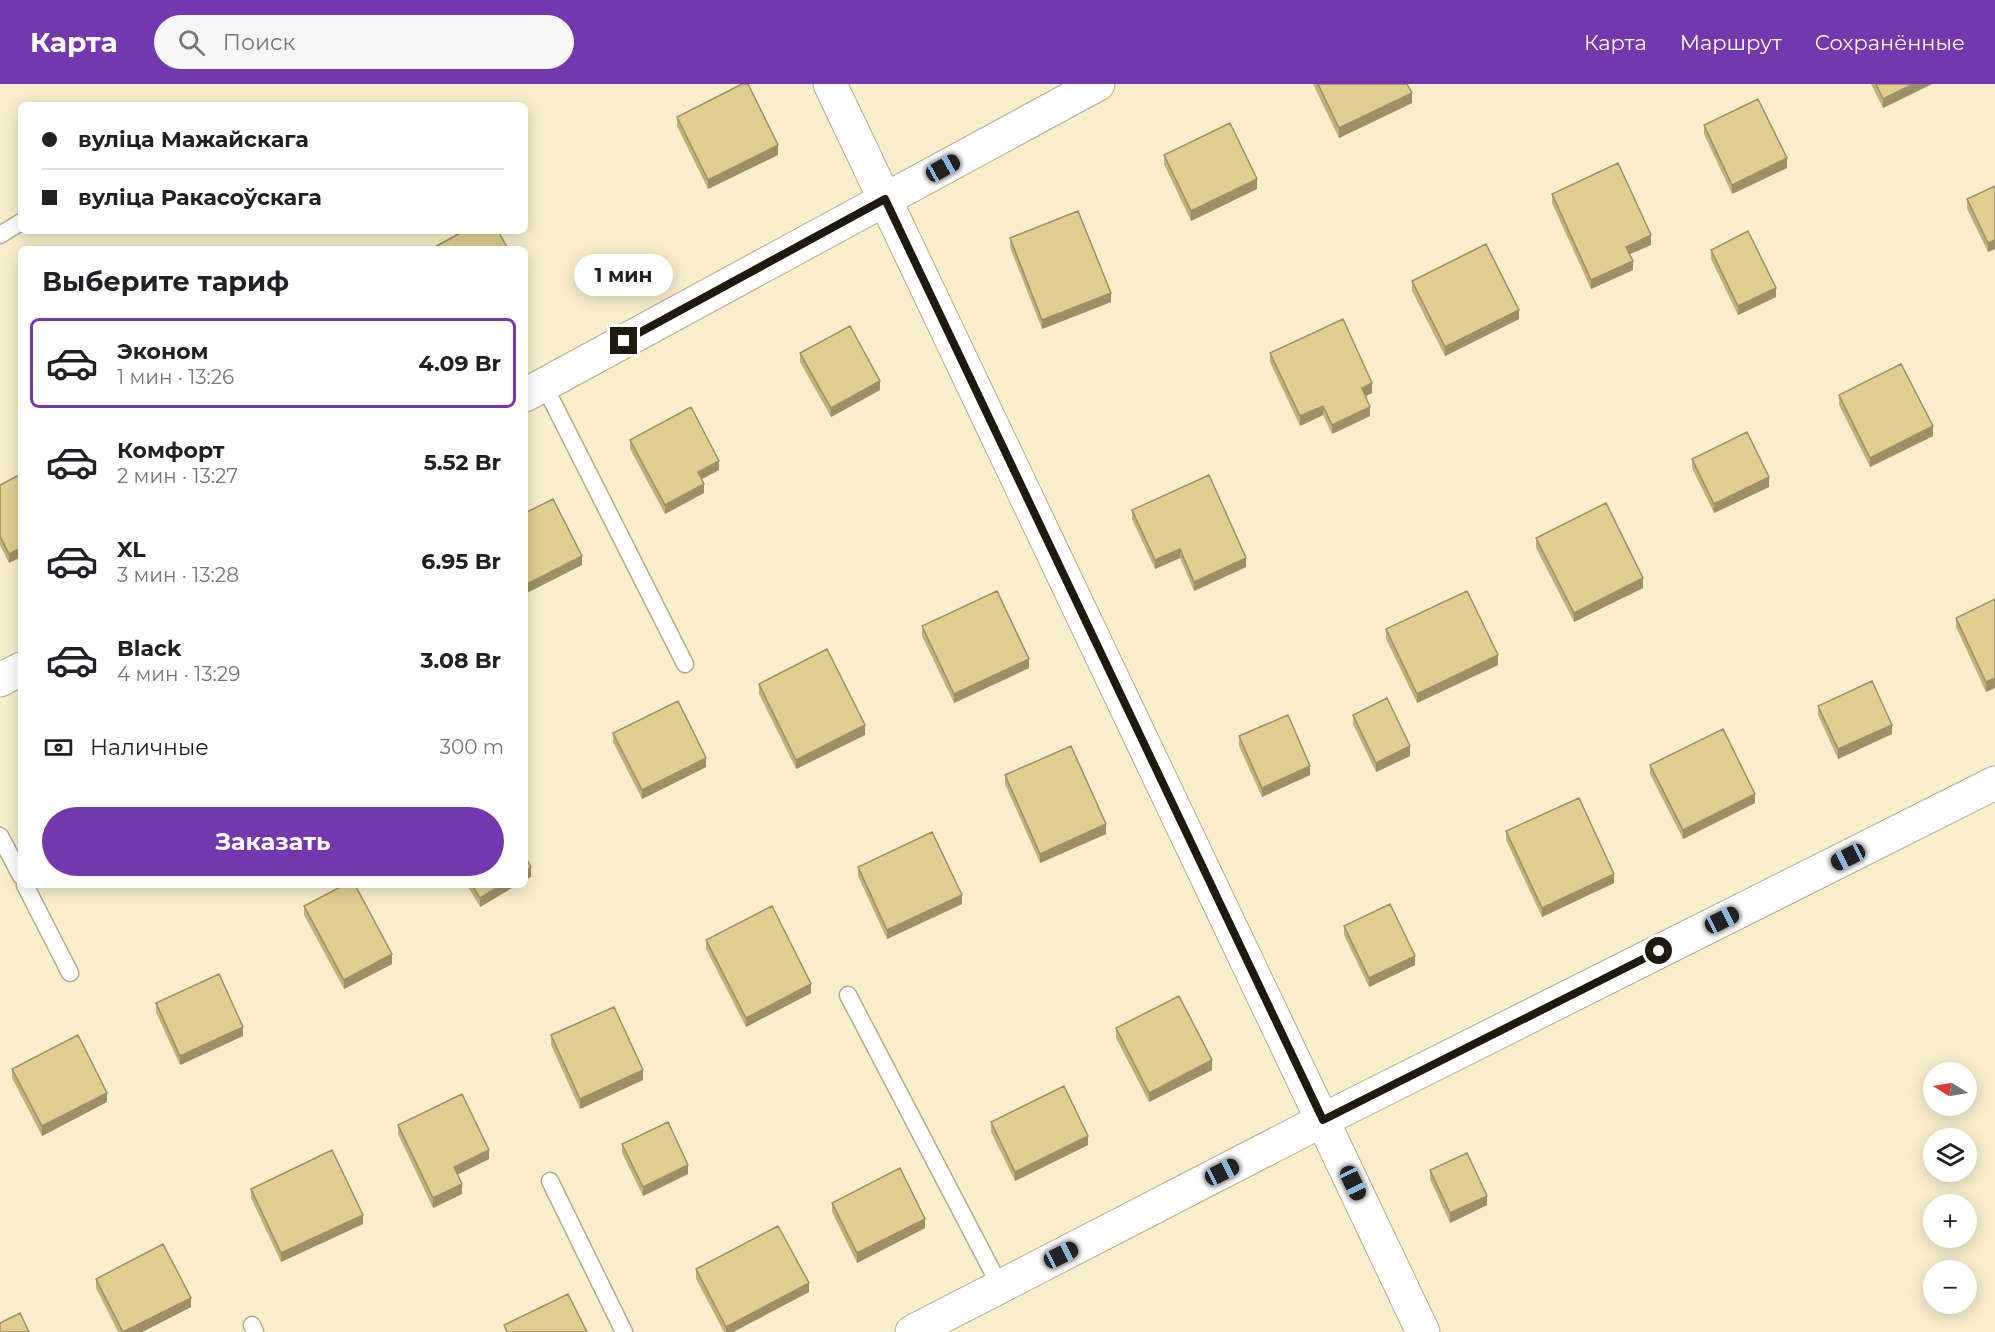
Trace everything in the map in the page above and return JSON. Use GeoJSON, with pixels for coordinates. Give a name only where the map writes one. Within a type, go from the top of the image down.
{"type":"FeatureCollection","features":[{"type":"Feature","properties":{"kind":"street"},"geometry":{"type":"LineString","coordinates":[[830,84],[1423,1332]]}},
{"type":"Feature","properties":{"kind":"street"},"geometry":{"type":"LineString","coordinates":[[534,390],[1098,84]]}},
{"type":"Feature","properties":{"kind":"street"},"geometry":{"type":"LineString","coordinates":[[0,680],[18,671]]}},
{"type":"Feature","properties":{"kind":"street"},"geometry":{"type":"LineString","coordinates":[[912,1332],[1323,1120],[1995,783]]}},
{"type":"Feature","properties":{"kind":"lane"},"geometry":{"type":"LineString","coordinates":[[0,235],[18,224]]}},
{"type":"Feature","properties":{"kind":"lane"},"geometry":{"type":"LineString","coordinates":[[534,390],[685,664]]}},
{"type":"Feature","properties":{"kind":"lane"},"geometry":{"type":"LineString","coordinates":[[0,836],[18,870]]}},
{"type":"Feature","properties":{"kind":"lane"},"geometry":{"type":"LineString","coordinates":[[27,888],[70,973]]}},
{"type":"Feature","properties":{"kind":"lane"},"geometry":{"type":"LineString","coordinates":[[848,995],[1000,1286]]}},
{"type":"Feature","properties":{"kind":"lane"},"geometry":{"type":"LineString","coordinates":[[550,1181],[624,1332]]}},
{"type":"Feature","properties":{"kind":"building"},"geometry":{"type":"Polygon","coordinates":[[[742,84],[748,84],[778,145],[708,180],[677,117],[742,84]]]}},
{"type":"Feature","properties":{"kind":"building"},"geometry":{"type":"Polygon","coordinates":[[[1318,84],[1407,84],[1412,93],[1339,128],[1318,84]]]}},
{"type":"Feature","properties":{"kind":"building"},"geometry":{"type":"Polygon","coordinates":[[[1876,84],[1913,84],[1883,99],[1876,84]]]}},
{"type":"Feature","properties":{"kind":"building"},"geometry":{"type":"Polygon","coordinates":[[[1758,99],[1787,158],[1732,185],[1704,125],[1758,99]]]}},
{"type":"Feature","properties":{"kind":"building"},"geometry":{"type":"Polygon","coordinates":[[[1230,123],[1257,179],[1191,211],[1164,155],[1230,123]]]}},
{"type":"Feature","properties":{"kind":"building"},"geometry":{"type":"Polygon","coordinates":[[[1618,163],[1651,235],[1626,247],[1633,261],[1591,280],[1552,194],[1618,163]]]}},
{"type":"Feature","properties":{"kind":"building"},"geometry":{"type":"Polygon","coordinates":[[[1995,186],[1995,240],[1988,243],[1967,199],[1995,186]]]}},
{"type":"Feature","properties":{"kind":"building"},"geometry":{"type":"Polygon","coordinates":[[[1078,211],[1111,293],[1042,320],[1010,238],[1078,211]]]}},
{"type":"Feature","properties":{"kind":"building"},"geometry":{"type":"Polygon","coordinates":[[[1748,231],[1776,288],[1738,306],[1711,250],[1748,231]]]}},
{"type":"Feature","properties":{"kind":"building"},"geometry":{"type":"Polygon","coordinates":[[[458,234],[500,234],[506,246],[436,246],[458,234]]]}},
{"type":"Feature","properties":{"kind":"building"},"geometry":{"type":"Polygon","coordinates":[[[1486,244],[1519,310],[1445,347],[1412,281],[1486,244]]]}},
{"type":"Feature","properties":{"kind":"building"},"geometry":{"type":"Polygon","coordinates":[[[1343,319],[1372,383],[1362,388],[1370,407],[1332,425],[1323,406],[1300,416],[1270,353],[1343,319]]]}},
{"type":"Feature","properties":{"kind":"building"},"geometry":{"type":"Polygon","coordinates":[[[850,326],[880,381],[831,408],[800,353],[850,326]]]}},
{"type":"Feature","properties":{"kind":"building"},"geometry":{"type":"Polygon","coordinates":[[[1901,364],[1933,426],[1870,458],[1839,395],[1901,364]]]}},
{"type":"Feature","properties":{"kind":"building"},"geometry":{"type":"Polygon","coordinates":[[[691,407],[719,461],[698,472],[704,484],[665,505],[630,440],[691,407]]]}},
{"type":"Feature","properties":{"kind":"building"},"geometry":{"type":"Polygon","coordinates":[[[1747,432],[1769,477],[1714,504],[1692,459],[1747,432]]]}},
{"type":"Feature","properties":{"kind":"building"},"geometry":{"type":"Polygon","coordinates":[[[1209,475],[1246,558],[1194,582],[1180,549],[1155,560],[1132,510],[1209,475]]]}},
{"type":"Feature","properties":{"kind":"building"},"geometry":{"type":"Polygon","coordinates":[[[18,476],[18,550],[9,554],[0,536],[0,485],[18,476]]]}},
{"type":"Feature","properties":{"kind":"building"},"geometry":{"type":"Polygon","coordinates":[[[553,499],[582,556],[528,583],[528,512],[553,499]]]}},
{"type":"Feature","properties":{"kind":"building"},"geometry":{"type":"Polygon","coordinates":[[[1606,503],[1643,578],[1574,613],[1536,538],[1606,503]]]}},
{"type":"Feature","properties":{"kind":"building"},"geometry":{"type":"Polygon","coordinates":[[[997,591],[1029,659],[954,694],[922,626],[997,591]]]}},
{"type":"Feature","properties":{"kind":"building"},"geometry":{"type":"Polygon","coordinates":[[[1467,591],[1498,655],[1417,694],[1386,629],[1467,591]]]}},
{"type":"Feature","properties":{"kind":"building"},"geometry":{"type":"Polygon","coordinates":[[[1995,599],[1995,678],[1986,682],[1956,618],[1995,599]]]}},
{"type":"Feature","properties":{"kind":"building"},"geometry":{"type":"Polygon","coordinates":[[[827,649],[865,725],[796,760],[759,684],[827,649]]]}},
{"type":"Feature","properties":{"kind":"building"},"geometry":{"type":"Polygon","coordinates":[[[1872,681],[1892,725],[1838,749],[1818,706],[1872,681]]]}},
{"type":"Feature","properties":{"kind":"building"},"geometry":{"type":"Polygon","coordinates":[[[1387,698],[1410,746],[1376,763],[1353,715],[1387,698]]]}},
{"type":"Feature","properties":{"kind":"building"},"geometry":{"type":"Polygon","coordinates":[[[678,701],[706,758],[642,790],[613,733],[678,701]]]}},
{"type":"Feature","properties":{"kind":"building"},"geometry":{"type":"Polygon","coordinates":[[[1288,715],[1310,766],[1262,788],[1239,736],[1288,715]]]}},
{"type":"Feature","properties":{"kind":"building"},"geometry":{"type":"Polygon","coordinates":[[[1723,729],[1755,794],[1683,830],[1650,765],[1723,729]]]}},
{"type":"Feature","properties":{"kind":"building"},"geometry":{"type":"Polygon","coordinates":[[[1071,746],[1106,824],[1040,854],[1005,775],[1071,746]]]}},
{"type":"Feature","properties":{"kind":"building"},"geometry":{"type":"Polygon","coordinates":[[[1579,798],[1614,874],[1542,908],[1506,831],[1579,798]]]}},
{"type":"Feature","properties":{"kind":"building"},"geometry":{"type":"Polygon","coordinates":[[[932,832],[962,895],[887,930],[858,867],[932,832]]]}},
{"type":"Feature","properties":{"kind":"building"},"geometry":{"type":"Polygon","coordinates":[[[338,888],[357,888],[392,954],[344,980],[304,906],[338,888]]]}},
{"type":"Feature","properties":{"kind":"building"},"geometry":{"type":"Polygon","coordinates":[[[474,888],[496,888],[480,898],[474,888]]]}},
{"type":"Feature","properties":{"kind":"building"},"geometry":{"type":"Polygon","coordinates":[[[1390,904],[1415,956],[1369,978],[1344,926],[1390,904]]]}},
{"type":"Feature","properties":{"kind":"building"},"geometry":{"type":"Polygon","coordinates":[[[772,906],[811,984],[746,1018],[706,940],[772,906]]]}},
{"type":"Feature","properties":{"kind":"building"},"geometry":{"type":"Polygon","coordinates":[[[219,974],[243,1027],[180,1056],[156,1003],[219,974]]]}},
{"type":"Feature","properties":{"kind":"building"},"geometry":{"type":"Polygon","coordinates":[[[1179,996],[1212,1060],[1149,1093],[1116,1028],[1179,996]]]}},
{"type":"Feature","properties":{"kind":"building"},"geometry":{"type":"Polygon","coordinates":[[[614,1007],[643,1070],[580,1099],[551,1035],[614,1007]]]}},
{"type":"Feature","properties":{"kind":"building"},"geometry":{"type":"Polygon","coordinates":[[[78,1035],[107,1093],[42,1126],[12,1069],[78,1035]]]}},
{"type":"Feature","properties":{"kind":"building"},"geometry":{"type":"Polygon","coordinates":[[[1064,1086],[1088,1136],[1015,1172],[991,1122],[1064,1086]]]}},
{"type":"Feature","properties":{"kind":"building"},"geometry":{"type":"Polygon","coordinates":[[[462,1094],[489,1150],[454,1167],[462,1184],[433,1198],[398,1125],[462,1094]]]}},
{"type":"Feature","properties":{"kind":"building"},"geometry":{"type":"Polygon","coordinates":[[[668,1122],[688,1165],[643,1187],[622,1144],[668,1122]]]}},
{"type":"Feature","properties":{"kind":"building"},"geometry":{"type":"Polygon","coordinates":[[[332,1150],[363,1215],[281,1253],[251,1189],[332,1150]]]}},
{"type":"Feature","properties":{"kind":"building"},"geometry":{"type":"Polygon","coordinates":[[[1467,1153],[1487,1196],[1450,1213],[1430,1170],[1467,1153]]]}},
{"type":"Feature","properties":{"kind":"building"},"geometry":{"type":"Polygon","coordinates":[[[900,1168],[925,1219],[857,1253],[832,1203],[900,1168]]]}},
{"type":"Feature","properties":{"kind":"building"},"geometry":{"type":"Polygon","coordinates":[[[778,1226],[809,1283],[726,1327],[696,1269],[778,1226]]]}},
{"type":"Feature","properties":{"kind":"building"},"geometry":{"type":"Polygon","coordinates":[[[163,1244],[191,1298],[123,1332],[96,1279],[163,1244]]]}},
{"type":"Feature","properties":{"kind":"building"},"geometry":{"type":"Polygon","coordinates":[[[568,1294],[587,1332],[507,1332],[504,1325],[568,1294]]]}},
{"type":"Feature","properties":{"kind":"building"},"geometry":{"type":"Polygon","coordinates":[[[20,1313],[29,1332],[0,1332],[0,1323],[20,1313]]]}},
{"type":"Feature","properties":{"kind":"route"},"geometry":{"type":"LineString","coordinates":[[624,341],[885,199],[1323,1120],[1659,951]]}}]}
